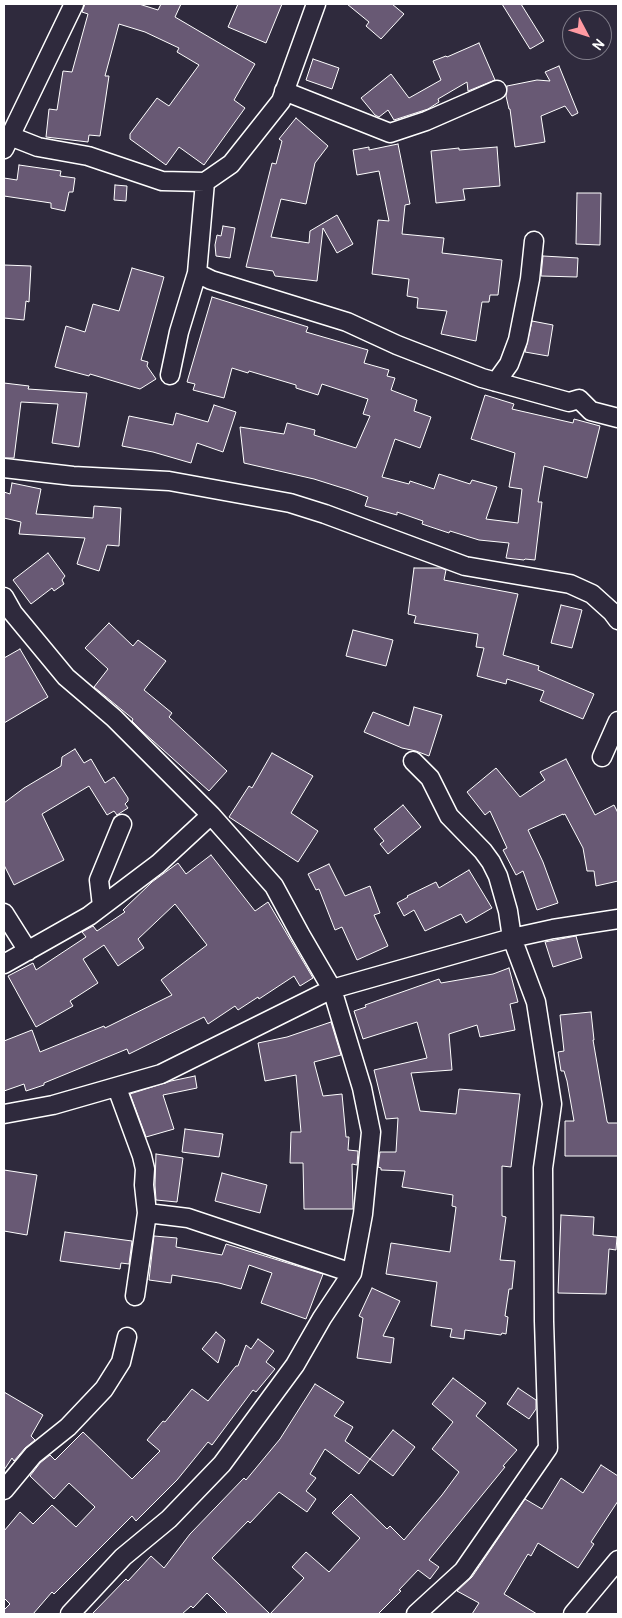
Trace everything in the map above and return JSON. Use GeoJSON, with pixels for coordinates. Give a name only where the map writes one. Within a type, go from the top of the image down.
{"type":"FeatureCollection","features":[{"type":"Feature","properties":{"kind":"street"},"geometry":{"type":"LineString","coordinates":[[74,4],[7,142],[88,156],[162,180],[205,182],[231,164],[281,101],[316,4]]}},
{"type":"Feature","properties":{"kind":"street"},"geometry":{"type":"LineString","coordinates":[[284,90],[390,133],[426,122],[497,90]]}},
{"type":"Feature","properties":{"kind":"street"},"geometry":{"type":"LineString","coordinates":[[170,375],[178,332],[197,273],[205,182]]}},
{"type":"Feature","properties":{"kind":"street"},"geometry":{"type":"LineString","coordinates":[[496,382],[509,364],[518,340],[530,279],[534,241]]}},
{"type":"Feature","properties":{"kind":"street"},"geometry":{"type":"LineString","coordinates":[[197,273],[211,280],[347,322],[397,344],[496,382],[569,402],[579,399],[590,410],[618,418]]}},
{"type":"Feature","properties":{"kind":"street"},"geometry":{"type":"LineString","coordinates":[[4,468],[73,476],[169,481],[290,503],[325,514],[465,566],[570,584],[592,594],[618,620]]}},
{"type":"Feature","properties":{"kind":"street"},"geometry":{"type":"LineString","coordinates":[[4,597],[9,617],[66,677],[114,718],[211,815],[274,886],[332,989],[362,1088],[371,1132],[364,1214],[352,1273],[322,1318],[295,1365],[222,1464],[168,1519],[123,1557],[70,1614]]}},
{"type":"Feature","properties":{"kind":"street"},"geometry":{"type":"LineString","coordinates":[[602,757],[618,720]]}},
{"type":"Feature","properties":{"kind":"street"},"geometry":{"type":"LineString","coordinates":[[413,762],[430,778],[449,816],[483,851],[498,876],[508,911],[512,938],[536,1002],[552,1104],[543,1168],[544,1321],[548,1448],[462,1571],[416,1614]]}},
{"type":"Feature","properties":{"kind":"street"},"geometry":{"type":"LineString","coordinates":[[4,964],[89,916],[158,864],[211,815]]}},
{"type":"Feature","properties":{"kind":"street"},"geometry":{"type":"LineString","coordinates":[[102,906],[99,880],[122,824]]}},
{"type":"Feature","properties":{"kind":"street"},"geometry":{"type":"LineString","coordinates":[[4,914],[28,951]]}},
{"type":"Feature","properties":{"kind":"street"},"geometry":{"type":"LineString","coordinates":[[4,1114],[53,1105],[162,1074],[332,989],[512,938],[553,929],[618,919]]}},
{"type":"Feature","properties":{"kind":"street"},"geometry":{"type":"LineString","coordinates":[[117,1088],[145,1169],[144,1185],[147,1213],[135,1296]]}},
{"type":"Feature","properties":{"kind":"street"},"geometry":{"type":"LineString","coordinates":[[147,1213],[188,1218],[352,1273]]}},
{"type":"Feature","properties":{"kind":"street"},"geometry":{"type":"LineString","coordinates":[[4,1490],[33,1455],[68,1427],[104,1389],[122,1362],[127,1337]]}},
{"type":"Feature","properties":{"kind":"street"},"geometry":{"type":"LineString","coordinates":[[573,1614],[618,1560]]}},
{"type":"Feature","properties":{"kind":"building"},"geometry":{"type":"Polygon","coordinates":[[[85,4],[139,4],[158,10],[161,4],[181,4],[175,17],[255,64],[234,100],[245,108],[204,165],[179,147],[166,165],[130,139],[130,134],[157,98],[169,106],[199,65],[177,52],[179,48],[145,32],[119,24],[105,76],[109,76],[100,136],[89,135],[88,142],[46,137],[49,109],[57,110],[63,71],[72,72],[88,14],[82,12],[85,4]]]}},
{"type":"Feature","properties":{"kind":"building"},"geometry":{"type":"Polygon","coordinates":[[[238,4],[282,4],[266,43],[228,27],[238,4]]]}},
{"type":"Feature","properties":{"kind":"building"},"geometry":{"type":"Polygon","coordinates":[[[347,4],[392,4],[404,14],[381,39],[366,26],[369,22],[347,4]]]}},
{"type":"Feature","properties":{"kind":"building"},"geometry":{"type":"Polygon","coordinates":[[[502,4],[521,4],[544,41],[530,49],[502,4]]]}},
{"type":"Feature","properties":{"kind":"building"},"geometry":{"type":"Polygon","coordinates":[[[479,43],[495,80],[468,91],[467,82],[438,99],[439,102],[428,109],[394,120],[388,110],[379,117],[375,115],[361,98],[391,74],[409,98],[441,80],[433,61],[479,43]]]}},
{"type":"Feature","properties":{"kind":"building"},"geometry":{"type":"Polygon","coordinates":[[[313,59],[339,68],[332,89],[306,80],[313,59]]]}},
{"type":"Feature","properties":{"kind":"building"},"geometry":{"type":"Polygon","coordinates":[[[559,66],[578,113],[572,116],[565,106],[541,116],[545,142],[515,147],[510,109],[506,96],[507,86],[537,80],[550,81],[545,72],[559,66]]]}},
{"type":"Feature","properties":{"kind":"building"},"geometry":{"type":"Polygon","coordinates":[[[296,118],[328,146],[315,163],[306,204],[281,199],[271,237],[309,243],[310,231],[337,215],[353,244],[337,253],[323,228],[317,281],[275,276],[273,271],[246,267],[272,163],[276,164],[282,141],[279,139],[296,118]]]}},
{"type":"Feature","properties":{"kind":"building"},"geometry":{"type":"Polygon","coordinates":[[[398,144],[410,204],[405,205],[402,234],[444,238],[442,253],[502,260],[498,295],[490,295],[489,302],[482,302],[476,341],[441,334],[447,311],[417,308],[418,298],[407,296],[409,279],[372,274],[378,220],[389,221],[379,171],[357,175],[353,150],[369,147],[369,150],[398,144]]]}},
{"type":"Feature","properties":{"kind":"building"},"geometry":{"type":"Polygon","coordinates":[[[497,147],[500,186],[463,189],[465,200],[436,203],[431,151],[497,147]]]}},
{"type":"Feature","properties":{"kind":"building"},"geometry":{"type":"Polygon","coordinates":[[[19,165],[61,171],[60,176],[75,178],[73,192],[69,192],[65,211],[51,208],[51,203],[4,196],[4,178],[17,180],[19,165]]]}},
{"type":"Feature","properties":{"kind":"building"},"geometry":{"type":"Polygon","coordinates":[[[115,185],[127,186],[126,201],[114,200],[115,185]]]}},
{"type":"Feature","properties":{"kind":"building"},"geometry":{"type":"Polygon","coordinates":[[[577,193],[601,193],[600,245],[576,244],[577,193]]]}},
{"type":"Feature","properties":{"kind":"building"},"geometry":{"type":"Polygon","coordinates":[[[223,226],[235,228],[230,258],[216,256],[215,245],[217,235],[221,236],[223,226]]]}},
{"type":"Feature","properties":{"kind":"building"},"geometry":{"type":"Polygon","coordinates":[[[543,256],[578,258],[577,277],[541,276],[543,256]]]}},
{"type":"Feature","properties":{"kind":"building"},"geometry":{"type":"Polygon","coordinates":[[[4,265],[31,266],[29,302],[26,301],[24,320],[4,318],[4,265]]]}},
{"type":"Feature","properties":{"kind":"building"},"geometry":{"type":"Polygon","coordinates":[[[132,268],[164,277],[141,360],[148,362],[147,366],[156,379],[140,389],[90,374],[89,376],[55,367],[66,326],[85,332],[93,304],[119,311],[132,268]]]}},
{"type":"Feature","properties":{"kind":"building"},"geometry":{"type":"Polygon","coordinates":[[[212,297],[308,327],[306,332],[368,350],[364,363],[389,370],[387,376],[395,378],[391,390],[417,400],[414,411],[431,417],[420,448],[395,439],[382,477],[409,484],[410,481],[434,489],[439,474],[470,484],[472,480],[497,487],[486,519],[518,523],[522,489],[509,487],[515,453],[471,439],[485,395],[514,404],[512,409],[573,423],[574,419],[600,426],[587,478],[544,466],[538,502],[542,502],[535,560],[506,558],[509,543],[479,540],[450,531],[449,533],[422,524],[423,521],[397,512],[397,515],[365,506],[368,497],[349,490],[314,479],[244,463],[240,427],[284,434],[287,423],[315,430],[314,435],[356,448],[370,416],[363,414],[368,399],[322,384],[318,395],[296,388],[296,385],[232,368],[224,398],[193,390],[195,384],[187,382],[212,297]]]}},
{"type":"Feature","properties":{"kind":"building"},"geometry":{"type":"Polygon","coordinates":[[[532,321],[553,325],[548,356],[525,352],[532,321]]]}},
{"type":"Feature","properties":{"kind":"building"},"geometry":{"type":"Polygon","coordinates":[[[4,383],[29,386],[28,389],[87,393],[79,447],[52,443],[58,404],[21,402],[14,458],[4,458],[4,383]]]}},
{"type":"Feature","properties":{"kind":"building"},"geometry":{"type":"Polygon","coordinates":[[[214,405],[236,412],[223,452],[197,443],[191,463],[153,452],[122,446],[129,416],[173,425],[176,413],[208,422],[214,405]]]}},
{"type":"Feature","properties":{"kind":"building"},"geometry":{"type":"Polygon","coordinates":[[[12,483],[41,489],[36,514],[93,518],[94,506],[121,508],[119,546],[107,545],[99,571],[77,564],[85,538],[19,534],[21,522],[4,518],[4,492],[10,494],[12,483]]]}},
{"type":"Feature","properties":{"kind":"building"},"geometry":{"type":"Polygon","coordinates":[[[48,553],[65,576],[62,580],[64,584],[54,591],[52,588],[31,604],[13,580],[48,553]]]}},
{"type":"Feature","properties":{"kind":"building"},"geometry":{"type":"Polygon","coordinates":[[[414,568],[441,568],[446,570],[444,580],[518,594],[503,655],[539,666],[538,670],[594,694],[583,719],[540,701],[544,691],[507,679],[506,684],[477,676],[484,648],[476,647],[478,634],[414,623],[416,616],[408,614],[414,568]]]}},
{"type":"Feature","properties":{"kind":"building"},"geometry":{"type":"Polygon","coordinates":[[[561,605],[582,610],[572,648],[551,643],[561,605]]]}},
{"type":"Feature","properties":{"kind":"building"},"geometry":{"type":"Polygon","coordinates":[[[109,623],[133,646],[138,640],[166,661],[144,690],[172,713],[169,717],[227,771],[209,791],[143,732],[132,721],[133,719],[94,687],[108,669],[85,648],[109,623]]]}},
{"type":"Feature","properties":{"kind":"building"},"geometry":{"type":"Polygon","coordinates":[[[353,630],[393,640],[386,666],[346,656],[353,630]]]}},
{"type":"Feature","properties":{"kind":"building"},"geometry":{"type":"Polygon","coordinates":[[[20,649],[48,697],[4,723],[4,658],[20,649]]]}},
{"type":"Feature","properties":{"kind":"building"},"geometry":{"type":"Polygon","coordinates":[[[414,707],[442,715],[429,756],[402,748],[364,732],[373,712],[409,726],[414,707]]]}},
{"type":"Feature","properties":{"kind":"building"},"geometry":{"type":"Polygon","coordinates":[[[75,749],[84,763],[91,759],[105,783],[114,777],[128,798],[125,804],[128,808],[117,815],[114,811],[107,815],[89,786],[42,814],[64,860],[14,885],[4,865],[4,803],[24,788],[61,766],[62,757],[75,749]]]}},
{"type":"Feature","properties":{"kind":"building"},"geometry":{"type":"Polygon","coordinates":[[[272,753],[313,776],[291,813],[318,831],[298,862],[229,817],[249,786],[252,788],[272,753]]]}},
{"type":"Feature","properties":{"kind":"building"},"geometry":{"type":"Polygon","coordinates":[[[566,759],[595,815],[614,805],[618,813],[618,881],[596,886],[594,871],[587,871],[583,848],[565,814],[563,814],[528,830],[543,862],[558,903],[537,910],[523,871],[516,875],[503,850],[507,848],[490,811],[485,815],[467,792],[496,768],[520,797],[545,780],[540,772],[566,759]]]}},
{"type":"Feature","properties":{"kind":"building"},"geometry":{"type":"Polygon","coordinates":[[[403,805],[421,827],[388,854],[380,844],[384,841],[374,829],[403,805]]]}},
{"type":"Feature","properties":{"kind":"building"},"geometry":{"type":"Polygon","coordinates":[[[211,855],[255,911],[268,902],[313,978],[300,986],[294,976],[259,999],[258,997],[238,1010],[235,1006],[208,1024],[204,1017],[129,1054],[127,1049],[26,1091],[24,1084],[4,1091],[4,1041],[32,1030],[40,1052],[104,1026],[105,1028],[172,995],[161,980],[207,945],[175,904],[138,939],[144,948],[118,966],[104,945],[83,959],[98,983],[70,1001],[73,1006],[36,1027],[8,976],[33,963],[36,970],[86,937],[82,932],[93,926],[97,931],[125,912],[123,910],[152,882],[178,863],[186,874],[211,855]]]}},
{"type":"Feature","properties":{"kind":"building"},"geometry":{"type":"Polygon","coordinates":[[[329,864],[345,896],[370,886],[380,913],[374,915],[388,946],[357,960],[342,927],[335,930],[319,889],[316,890],[308,874],[329,864]]]}},
{"type":"Feature","properties":{"kind":"building"},"geometry":{"type":"Polygon","coordinates":[[[469,870],[492,908],[466,923],[461,914],[425,931],[414,910],[404,916],[397,903],[436,882],[439,888],[469,870]]]}},
{"type":"Feature","properties":{"kind":"building"},"geometry":{"type":"Polygon","coordinates":[[[576,936],[582,958],[553,967],[545,942],[576,936]]]}},
{"type":"Feature","properties":{"kind":"building"},"geometry":{"type":"Polygon","coordinates":[[[509,968],[518,1002],[510,1004],[515,1030],[480,1037],[477,1025],[449,1034],[452,1070],[411,1073],[420,1111],[456,1114],[459,1089],[520,1094],[511,1167],[502,1166],[502,1216],[506,1217],[500,1260],[515,1261],[512,1289],[509,1289],[505,1316],[508,1317],[506,1334],[465,1330],[464,1339],[450,1337],[452,1329],[431,1326],[437,1282],[386,1274],[391,1243],[450,1252],[456,1207],[452,1206],[453,1195],[402,1187],[405,1171],[381,1170],[378,1167],[380,1152],[396,1152],[398,1118],[386,1119],[374,1070],[427,1058],[417,1022],[363,1039],[354,1011],[366,1007],[365,1005],[439,979],[441,983],[493,974],[509,968]]]}},
{"type":"Feature","properties":{"kind":"building"},"geometry":{"type":"Polygon","coordinates":[[[591,1012],[593,1040],[607,1121],[608,1123],[618,1123],[618,1156],[565,1156],[565,1121],[574,1121],[567,1081],[564,1071],[561,1071],[558,1052],[564,1051],[560,1015],[591,1012]]]}},
{"type":"Feature","properties":{"kind":"building"},"geometry":{"type":"Polygon","coordinates":[[[331,1022],[341,1055],[314,1062],[323,1096],[342,1094],[346,1137],[349,1137],[348,1150],[358,1151],[357,1165],[352,1164],[353,1209],[304,1209],[303,1163],[290,1163],[291,1132],[301,1132],[296,1075],[265,1081],[258,1043],[287,1037],[331,1022]]]}},
{"type":"Feature","properties":{"kind":"building"},"geometry":{"type":"Polygon","coordinates":[[[195,1076],[197,1088],[163,1095],[174,1129],[146,1137],[130,1094],[171,1081],[195,1076]]]}},
{"type":"Feature","properties":{"kind":"building"},"geometry":{"type":"Polygon","coordinates":[[[185,1129],[223,1134],[219,1157],[182,1152],[185,1129]]]}},
{"type":"Feature","properties":{"kind":"building"},"geometry":{"type":"Polygon","coordinates":[[[156,1154],[183,1158],[177,1202],[156,1200],[156,1154]]]}},
{"type":"Feature","properties":{"kind":"building"},"geometry":{"type":"Polygon","coordinates":[[[4,1170],[37,1175],[27,1235],[4,1231],[4,1170]]]}},
{"type":"Feature","properties":{"kind":"building"},"geometry":{"type":"Polygon","coordinates":[[[222,1173],[267,1185],[260,1213],[215,1201],[222,1173]]]}},
{"type":"Feature","properties":{"kind":"building"},"geometry":{"type":"Polygon","coordinates":[[[561,1215],[594,1217],[593,1235],[617,1237],[616,1250],[609,1249],[606,1294],[558,1293],[561,1215]]]}},
{"type":"Feature","properties":{"kind":"building"},"geometry":{"type":"Polygon","coordinates":[[[65,1232],[132,1241],[129,1264],[121,1263],[120,1269],[60,1261],[65,1232]]]}},
{"type":"Feature","properties":{"kind":"building"},"geometry":{"type":"Polygon","coordinates":[[[154,1236],[177,1238],[176,1247],[222,1255],[226,1244],[323,1274],[306,1319],[261,1303],[272,1273],[249,1265],[241,1289],[219,1283],[172,1275],[171,1283],[149,1280],[154,1236]]]}},
{"type":"Feature","properties":{"kind":"building"},"geometry":{"type":"Polygon","coordinates":[[[372,1288],[400,1301],[383,1336],[394,1338],[391,1363],[357,1358],[363,1318],[359,1316],[372,1288]]]}},
{"type":"Feature","properties":{"kind":"building"},"geometry":{"type":"Polygon","coordinates":[[[216,1332],[225,1340],[218,1363],[202,1349],[216,1332]]]}},
{"type":"Feature","properties":{"kind":"building"},"geometry":{"type":"Polygon","coordinates":[[[258,1339],[274,1351],[266,1362],[275,1369],[256,1392],[253,1390],[212,1445],[208,1442],[177,1480],[136,1521],[132,1516],[54,1594],[52,1592],[33,1614],[4,1614],[4,1610],[10,1604],[4,1598],[4,1531],[20,1512],[33,1524],[52,1505],[76,1527],[95,1507],[69,1483],[54,1499],[30,1476],[40,1463],[50,1455],[55,1460],[83,1432],[132,1479],[160,1451],[147,1440],[163,1421],[165,1422],[192,1389],[208,1401],[236,1366],[238,1366],[246,1345],[251,1349],[258,1339]]]}},
{"type":"Feature","properties":{"kind":"building"},"geometry":{"type":"Polygon","coordinates":[[[453,1378],[486,1403],[476,1416],[517,1450],[429,1560],[439,1567],[430,1579],[418,1570],[399,1590],[401,1591],[378,1614],[270,1614],[304,1578],[292,1567],[306,1552],[329,1572],[360,1538],[332,1513],[351,1494],[387,1529],[390,1526],[404,1540],[442,1495],[459,1472],[432,1449],[453,1422],[432,1404],[453,1378]]]}},
{"type":"Feature","properties":{"kind":"building"},"geometry":{"type":"Polygon","coordinates":[[[315,1384],[344,1402],[334,1416],[353,1427],[345,1441],[370,1459],[359,1474],[325,1449],[310,1474],[316,1478],[306,1491],[316,1499],[307,1512],[279,1492],[250,1523],[248,1521],[212,1558],[270,1614],[228,1614],[207,1593],[193,1608],[191,1606],[182,1614],[92,1614],[126,1579],[128,1581],[151,1556],[164,1568],[190,1534],[244,1478],[246,1480],[280,1439],[315,1384]]]}},
{"type":"Feature","properties":{"kind":"building"},"geometry":{"type":"Polygon","coordinates":[[[518,1388],[536,1400],[536,1409],[529,1419],[507,1404],[518,1388]]]}},
{"type":"Feature","properties":{"kind":"building"},"geometry":{"type":"Polygon","coordinates":[[[4,1392],[43,1415],[31,1436],[35,1440],[14,1461],[12,1458],[4,1470],[4,1392]]]}},
{"type":"Feature","properties":{"kind":"building"},"geometry":{"type":"Polygon","coordinates":[[[393,1430],[415,1447],[393,1476],[370,1459],[393,1430]]]}},
{"type":"Feature","properties":{"kind":"building"},"geometry":{"type":"Polygon","coordinates":[[[601,1465],[618,1476],[618,1501],[591,1542],[594,1544],[578,1568],[538,1543],[531,1556],[528,1554],[504,1594],[537,1614],[472,1614],[479,1603],[457,1591],[472,1577],[525,1499],[542,1509],[561,1478],[583,1493],[601,1465]]]}}]}
